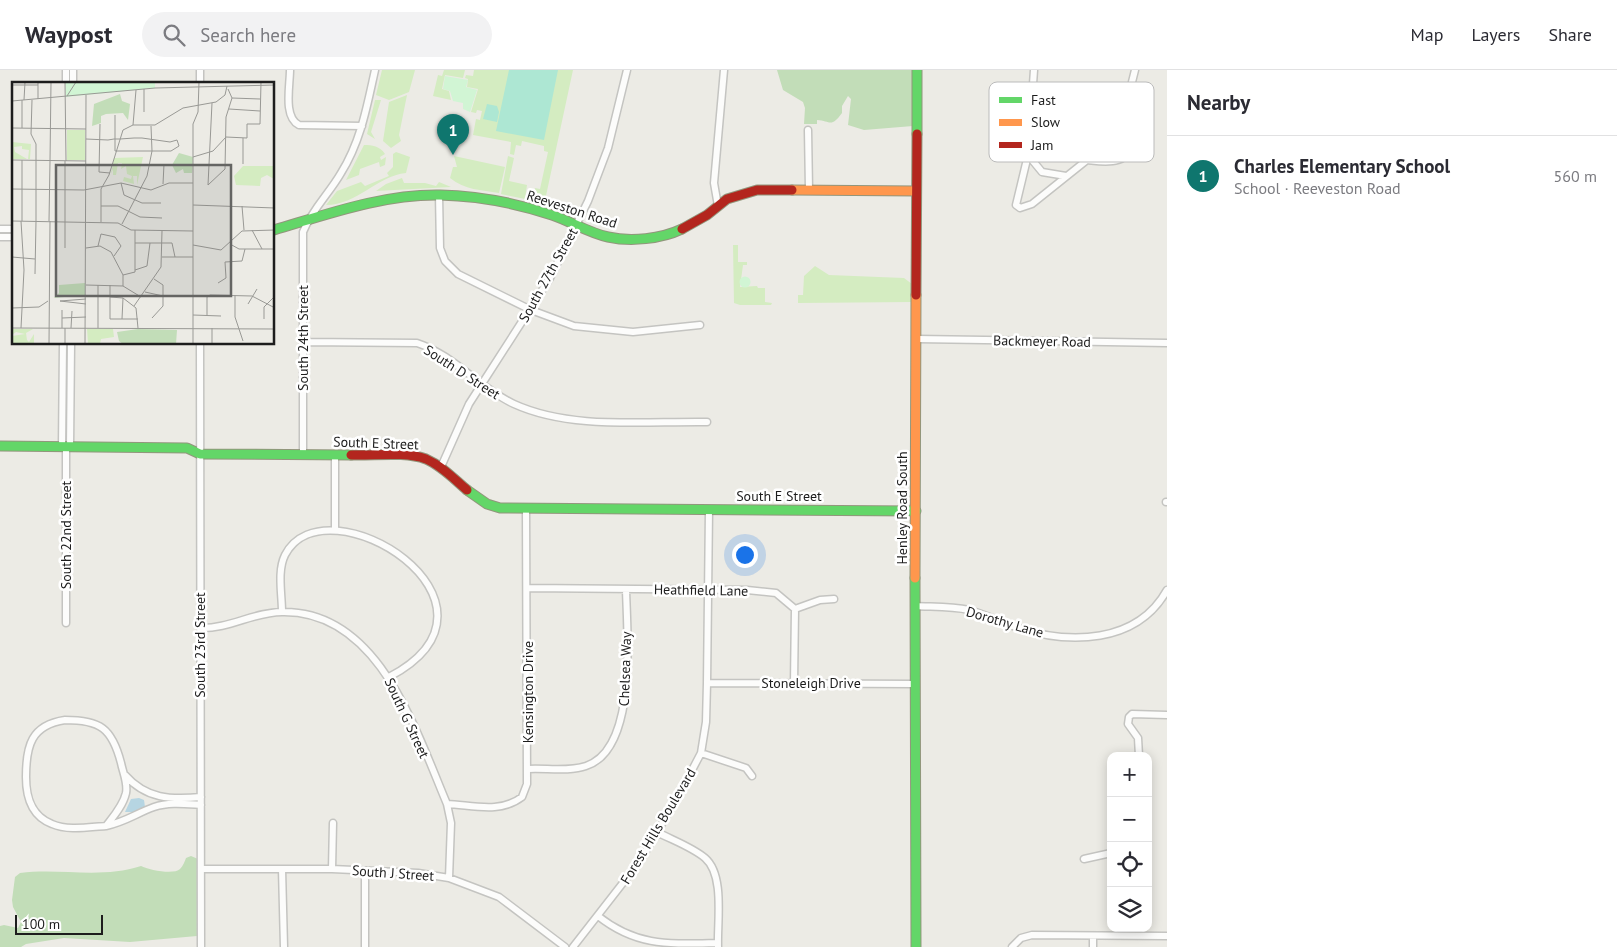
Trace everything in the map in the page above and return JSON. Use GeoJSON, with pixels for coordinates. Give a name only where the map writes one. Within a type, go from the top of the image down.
{"type":"FeatureCollection","features":[{"type":"Feature","properties":{"kind":"street"},"geometry":{"type":"LineString","coordinates":[[290,70],[290,117],[299,125],[362,126]]}},
{"type":"Feature","properties":{"kind":"street"},"geometry":{"type":"LineString","coordinates":[[307,222],[316,205],[341,173],[362,126],[375,70]]}},
{"type":"Feature","properties":{"kind":"street","name":"South 27th Street"},"geometry":{"type":"LineString","coordinates":[[441,467],[447,457],[459,424],[480,384],[531,310],[550,278],[588,201],[608,148],[627,70]]}},
{"type":"Feature","properties":{"kind":"street"},"geometry":{"type":"LineString","coordinates":[[718,206],[714,183],[724,70]]}},
{"type":"Feature","properties":{"kind":"street","name":"Henley Road South"},"geometry":{"type":"LineString","coordinates":[[916,947],[917,70]]}},
{"type":"Feature","properties":{"kind":"street"},"geometry":{"type":"LineString","coordinates":[[808,130],[809,190]]}},
{"type":"Feature","properties":{"kind":"street"},"geometry":{"type":"LineString","coordinates":[[1026,162],[1016,205],[1021,208],[1032,204],[1084,162]]}},
{"type":"Feature","properties":{"kind":"street"},"geometry":{"type":"LineString","coordinates":[[1034,162],[1042,172],[1066,176]]}},
{"type":"Feature","properties":{"kind":"street","name":"Reeveston Road"},"geometry":{"type":"LineString","coordinates":[[275,230],[307,222],[370,202],[439,196],[499,201],[551,215],[608,237],[636,239],[657,237],[680,230],[707,215],[727,198],[757,190],[916,191]]}},
{"type":"Feature","properties":{"kind":"street"},"geometry":{"type":"LineString","coordinates":[[439,196],[438,241],[445,261],[458,274],[559,322],[608,331],[658,331],[700,325]]}},
{"type":"Feature","properties":{"kind":"street","name":"South 24th Street"},"geometry":{"type":"LineString","coordinates":[[303,455],[304,232],[307,222]]}},
{"type":"Feature","properties":{"kind":"street","name":"Backmeyer Road"},"geometry":{"type":"LineString","coordinates":[[917,339],[1167,343]]}},
{"type":"Feature","properties":{"kind":"street","name":"South D Street"},"geometry":{"type":"LineString","coordinates":[[303,342],[417,343],[434,350],[480,384],[515,404],[534,412],[563,419],[707,422]]}},
{"type":"Feature","properties":{"kind":"street","name":"South 22nd Street"},"geometry":{"type":"LineString","coordinates":[[63,345],[66,447],[66,623]]}},
{"type":"Feature","properties":{"kind":"street","name":"South 22nd Street"},"geometry":{"type":"LineString","coordinates":[[66,447],[70,345]]}},
{"type":"Feature","properties":{"kind":"street","name":"South 23rd Street"},"geometry":{"type":"LineString","coordinates":[[200,345],[201,947]]}},
{"type":"Feature","properties":{"kind":"street","name":"South E Street"},"geometry":{"type":"LineString","coordinates":[[0,446],[187,448],[200,454],[414,456],[429,460],[441,467],[462,488],[482,501],[500,508],[916,511]]}},
{"type":"Feature","properties":{"kind":"street"},"geometry":{"type":"LineString","coordinates":[[335,455],[335,530]]}},
{"type":"Feature","properties":{"kind":"street","name":"Kensington Drive"},"geometry":{"type":"LineString","coordinates":[[447,804],[492,808],[509,804],[522,796],[527,784],[526,508]]}},
{"type":"Feature","properties":{"kind":"street","name":"Forest Hills Boulevard"},"geometry":{"type":"LineString","coordinates":[[573,947],[628,878],[657,832],[701,753],[706,722],[708,683],[709,510]]}},
{"type":"Feature","properties":{"kind":"street"},"geometry":{"type":"LineString","coordinates":[[282,612],[281,570],[286,553],[295,540],[304,534],[316,530],[335,530],[360,535],[395,553],[420,574],[433,592],[438,614],[432,642],[418,660],[389,677]]}},
{"type":"Feature","properties":{"kind":"street","name":"Heathfield Lane"},"geometry":{"type":"LineString","coordinates":[[527,588],[766,591],[776,593],[795,609]]}},
{"type":"Feature","properties":{"kind":"street","name":"Chelsea Way"},"geometry":{"type":"LineString","coordinates":[[528,769],[586,767],[600,759],[611,745],[625,705],[626,589]]}},
{"type":"Feature","properties":{"kind":"street","name":"Dorothy Lane"},"geometry":{"type":"LineString","coordinates":[[915,606],[970,611],[1023,630],[1084,638],[1108,635],[1130,627],[1165,598],[1167,590]]}},
{"type":"Feature","properties":{"kind":"street"},"geometry":{"type":"LineString","coordinates":[[794,683],[795,609],[820,600],[834,599]]}},
{"type":"Feature","properties":{"kind":"street","name":"South G Street"},"geometry":{"type":"LineString","coordinates":[[200,628],[226,626],[257,616],[282,612],[321,619],[342,629],[368,650],[389,677],[447,804],[451,822],[449,878]]}},
{"type":"Feature","properties":{"kind":"street","name":"Stoneleigh Drive"},"geometry":{"type":"LineString","coordinates":[[708,683],[915,684]]}},
{"type":"Feature","properties":{"kind":"street"},"geometry":{"type":"LineString","coordinates":[[1139,752],[1138,738],[1128,724],[1129,717],[1132,714],[1167,715]]}},
{"type":"Feature","properties":{"kind":"street"},"geometry":{"type":"LineString","coordinates":[[106,826],[123,802],[126,793],[124,775],[112,738],[94,722],[79,720],[56,721],[38,731],[30,743],[26,760],[26,790],[29,802],[37,814],[43,820],[58,827],[106,826],[131,819],[154,808],[176,804],[201,805]]}},
{"type":"Feature","properties":{"kind":"street"},"geometry":{"type":"LineString","coordinates":[[701,753],[746,768],[752,776]]}},
{"type":"Feature","properties":{"kind":"street"},"geometry":{"type":"LineString","coordinates":[[124,775],[132,784],[150,795],[160,798],[201,797]]}},
{"type":"Feature","properties":{"kind":"street"},"geometry":{"type":"LineString","coordinates":[[332,869],[333,823]]}},
{"type":"Feature","properties":{"kind":"street"},"geometry":{"type":"LineString","coordinates":[[598,916],[619,931],[649,944],[718,945],[717,886],[711,865],[701,855],[657,832]]}},
{"type":"Feature","properties":{"kind":"street"},"geometry":{"type":"LineString","coordinates":[[1084,859],[1107,854]]}},
{"type":"Feature","properties":{"kind":"street","name":"South J Street"},"geometry":{"type":"LineString","coordinates":[[201,869],[332,869],[418,873],[449,878],[499,897],[565,947]]}},
{"type":"Feature","properties":{"kind":"street"},"geometry":{"type":"LineString","coordinates":[[282,869],[284,877],[284,947]]}},
{"type":"Feature","properties":{"kind":"street"},"geometry":{"type":"LineString","coordinates":[[365,871],[365,947]]}},
{"type":"Feature","properties":{"kind":"street"},"geometry":{"type":"LineString","coordinates":[[1012,947],[1021,938],[1032,935],[1167,936]]}},
{"type":"Feature","properties":{"kind":"street"},"geometry":{"type":"LineString","coordinates":[[1093,936],[1093,947]]}},
{"type":"Feature","properties":{"kind":"green space"},"geometry":{"type":"Polygon","coordinates":[[[382,70],[415,70],[409,92],[389,100],[376,95],[382,70]]]}},
{"type":"Feature","properties":{"kind":"green space"},"geometry":{"type":"Polygon","coordinates":[[[444,70],[465,70],[463,78],[445,75],[442,89],[449,91],[451,100],[433,96],[438,75],[442,76],[444,70]]]}},
{"type":"Feature","properties":{"kind":"green space"},"geometry":{"type":"Polygon","coordinates":[[[474,70],[573,70],[544,205],[534,202],[535,188],[540,189],[548,152],[544,151],[544,146],[522,141],[521,146],[516,145],[514,155],[510,154],[511,142],[473,135],[476,119],[480,120],[482,111],[471,112],[478,89],[467,87],[468,79],[465,78],[466,75],[473,76],[474,70]]]}},
{"type":"Feature","properties":{"kind":"green space"},"geometry":{"type":"Polygon","coordinates":[[[509,70],[558,70],[544,140],[496,131],[509,70]]]}},
{"type":"Feature","properties":{"kind":"green space"},"geometry":{"type":"Polygon","coordinates":[[[777,70],[913,70],[913,126],[864,130],[848,125],[851,99],[848,96],[842,106],[842,113],[835,121],[817,120],[817,124],[804,124],[805,108],[803,102],[783,90],[777,70]]]}},
{"type":"Feature","properties":{"kind":"green space"},"geometry":{"type":"Polygon","coordinates":[[[445,76],[468,80],[466,87],[477,90],[470,112],[463,109],[463,103],[453,101],[450,91],[443,89],[445,76]]]}},
{"type":"Feature","properties":{"kind":"green space"},"geometry":{"type":"Polygon","coordinates":[[[407,95],[399,135],[401,141],[391,148],[383,141],[389,102],[407,95]]]}},
{"type":"Feature","properties":{"kind":"green space"},"geometry":{"type":"Polygon","coordinates":[[[375,100],[381,100],[371,132],[375,139],[367,134],[375,100]]]}},
{"type":"Feature","properties":{"kind":"green space"},"geometry":{"type":"Polygon","coordinates":[[[487,104],[497,106],[499,112],[497,122],[483,119],[487,104]]]}},
{"type":"Feature","properties":{"kind":"green space"},"geometry":{"type":"Polygon","coordinates":[[[364,145],[376,146],[381,149],[385,154],[380,157],[381,160],[386,157],[385,165],[380,167],[379,162],[360,169],[359,175],[346,180],[364,145]]]}},
{"type":"Feature","properties":{"kind":"green space"},"geometry":{"type":"Polygon","coordinates":[[[396,152],[410,157],[406,173],[386,179],[348,200],[326,205],[337,191],[361,182],[365,186],[389,176],[387,173],[393,167],[393,154],[396,152]]]}},
{"type":"Feature","properties":{"kind":"green space"},"geometry":{"type":"Polygon","coordinates":[[[454,156],[505,167],[499,193],[467,187],[450,178],[453,167],[457,167],[454,156]]]}},
{"type":"Feature","properties":{"kind":"green space"},"geometry":{"type":"Polygon","coordinates":[[[508,156],[514,158],[509,181],[527,185],[525,199],[501,194],[508,156]]]}},
{"type":"Feature","properties":{"kind":"green space"},"geometry":{"type":"Polygon","coordinates":[[[402,178],[404,183],[425,183],[436,186],[439,182],[451,187],[376,191],[386,184],[402,178]]]}},
{"type":"Feature","properties":{"kind":"green space"},"geometry":{"type":"Polygon","coordinates":[[[733,245],[738,245],[738,262],[747,262],[747,265],[743,265],[740,287],[757,286],[758,288],[765,288],[765,302],[772,303],[771,305],[740,305],[734,303],[733,245]]]}},
{"type":"Feature","properties":{"kind":"green space"},"geometry":{"type":"Polygon","coordinates":[[[815,266],[829,275],[904,278],[912,284],[912,302],[798,303],[798,295],[803,295],[804,276],[815,266]]]}},
{"type":"Feature","properties":{"kind":"green space"},"geometry":{"type":"Polygon","coordinates":[[[745,276],[751,282],[745,288],[739,282],[745,276]]]}},
{"type":"Feature","properties":{"kind":"green space"},"geometry":{"type":"Polygon","coordinates":[[[191,856],[198,859],[197,936],[130,942],[64,938],[26,944],[21,947],[0,947],[0,926],[18,928],[21,922],[13,907],[12,900],[15,877],[20,873],[96,873],[126,870],[141,866],[172,872],[180,869],[186,858],[191,856]]]}},
{"type":"Feature","properties":{"kind":"water"},"geometry":{"type":"Polygon","coordinates":[[[139,798],[144,800],[145,807],[138,812],[125,812],[131,799],[139,798]]]}},
{"type":"Feature","properties":{"kind":"traffic: fast"},"geometry":{"type":"LineString","coordinates":[[917,70],[917,134]]}},
{"type":"Feature","properties":{"kind":"traffic: fast"},"geometry":{"type":"LineString","coordinates":[[275,230],[377,201],[440,195],[483,199],[525,207],[617,239],[655,237],[682,229]]}},
{"type":"Feature","properties":{"kind":"traffic: fast"},"geometry":{"type":"LineString","coordinates":[[0,446],[187,448],[200,454],[351,455]]}},
{"type":"Feature","properties":{"kind":"traffic: fast"},"geometry":{"type":"LineString","coordinates":[[467,490],[487,504],[500,508],[916,511]]}},
{"type":"Feature","properties":{"kind":"traffic: fast"},"geometry":{"type":"LineString","coordinates":[[915,578],[916,947]]}},
{"type":"Feature","properties":{"kind":"traffic: slow"},"geometry":{"type":"LineString","coordinates":[[792,190],[916,191]]}},
{"type":"Feature","properties":{"kind":"traffic: slow"},"geometry":{"type":"LineString","coordinates":[[915,578],[916,295]]}},
{"type":"Feature","properties":{"kind":"traffic: jam"},"geometry":{"type":"LineString","coordinates":[[916,295],[917,134]]}},
{"type":"Feature","properties":{"kind":"traffic: jam"},"geometry":{"type":"LineString","coordinates":[[682,229],[707,215],[727,199],[757,190],[792,190]]}},
{"type":"Feature","properties":{"kind":"traffic: jam"},"geometry":{"type":"LineString","coordinates":[[351,455],[399,454],[426,459],[443,469],[467,490]]}},
{"type":"Feature","properties":{"kind":"place","name":"Charles Elementary School"},"geometry":{"type":"Point","coordinates":[453,155]}}]}
